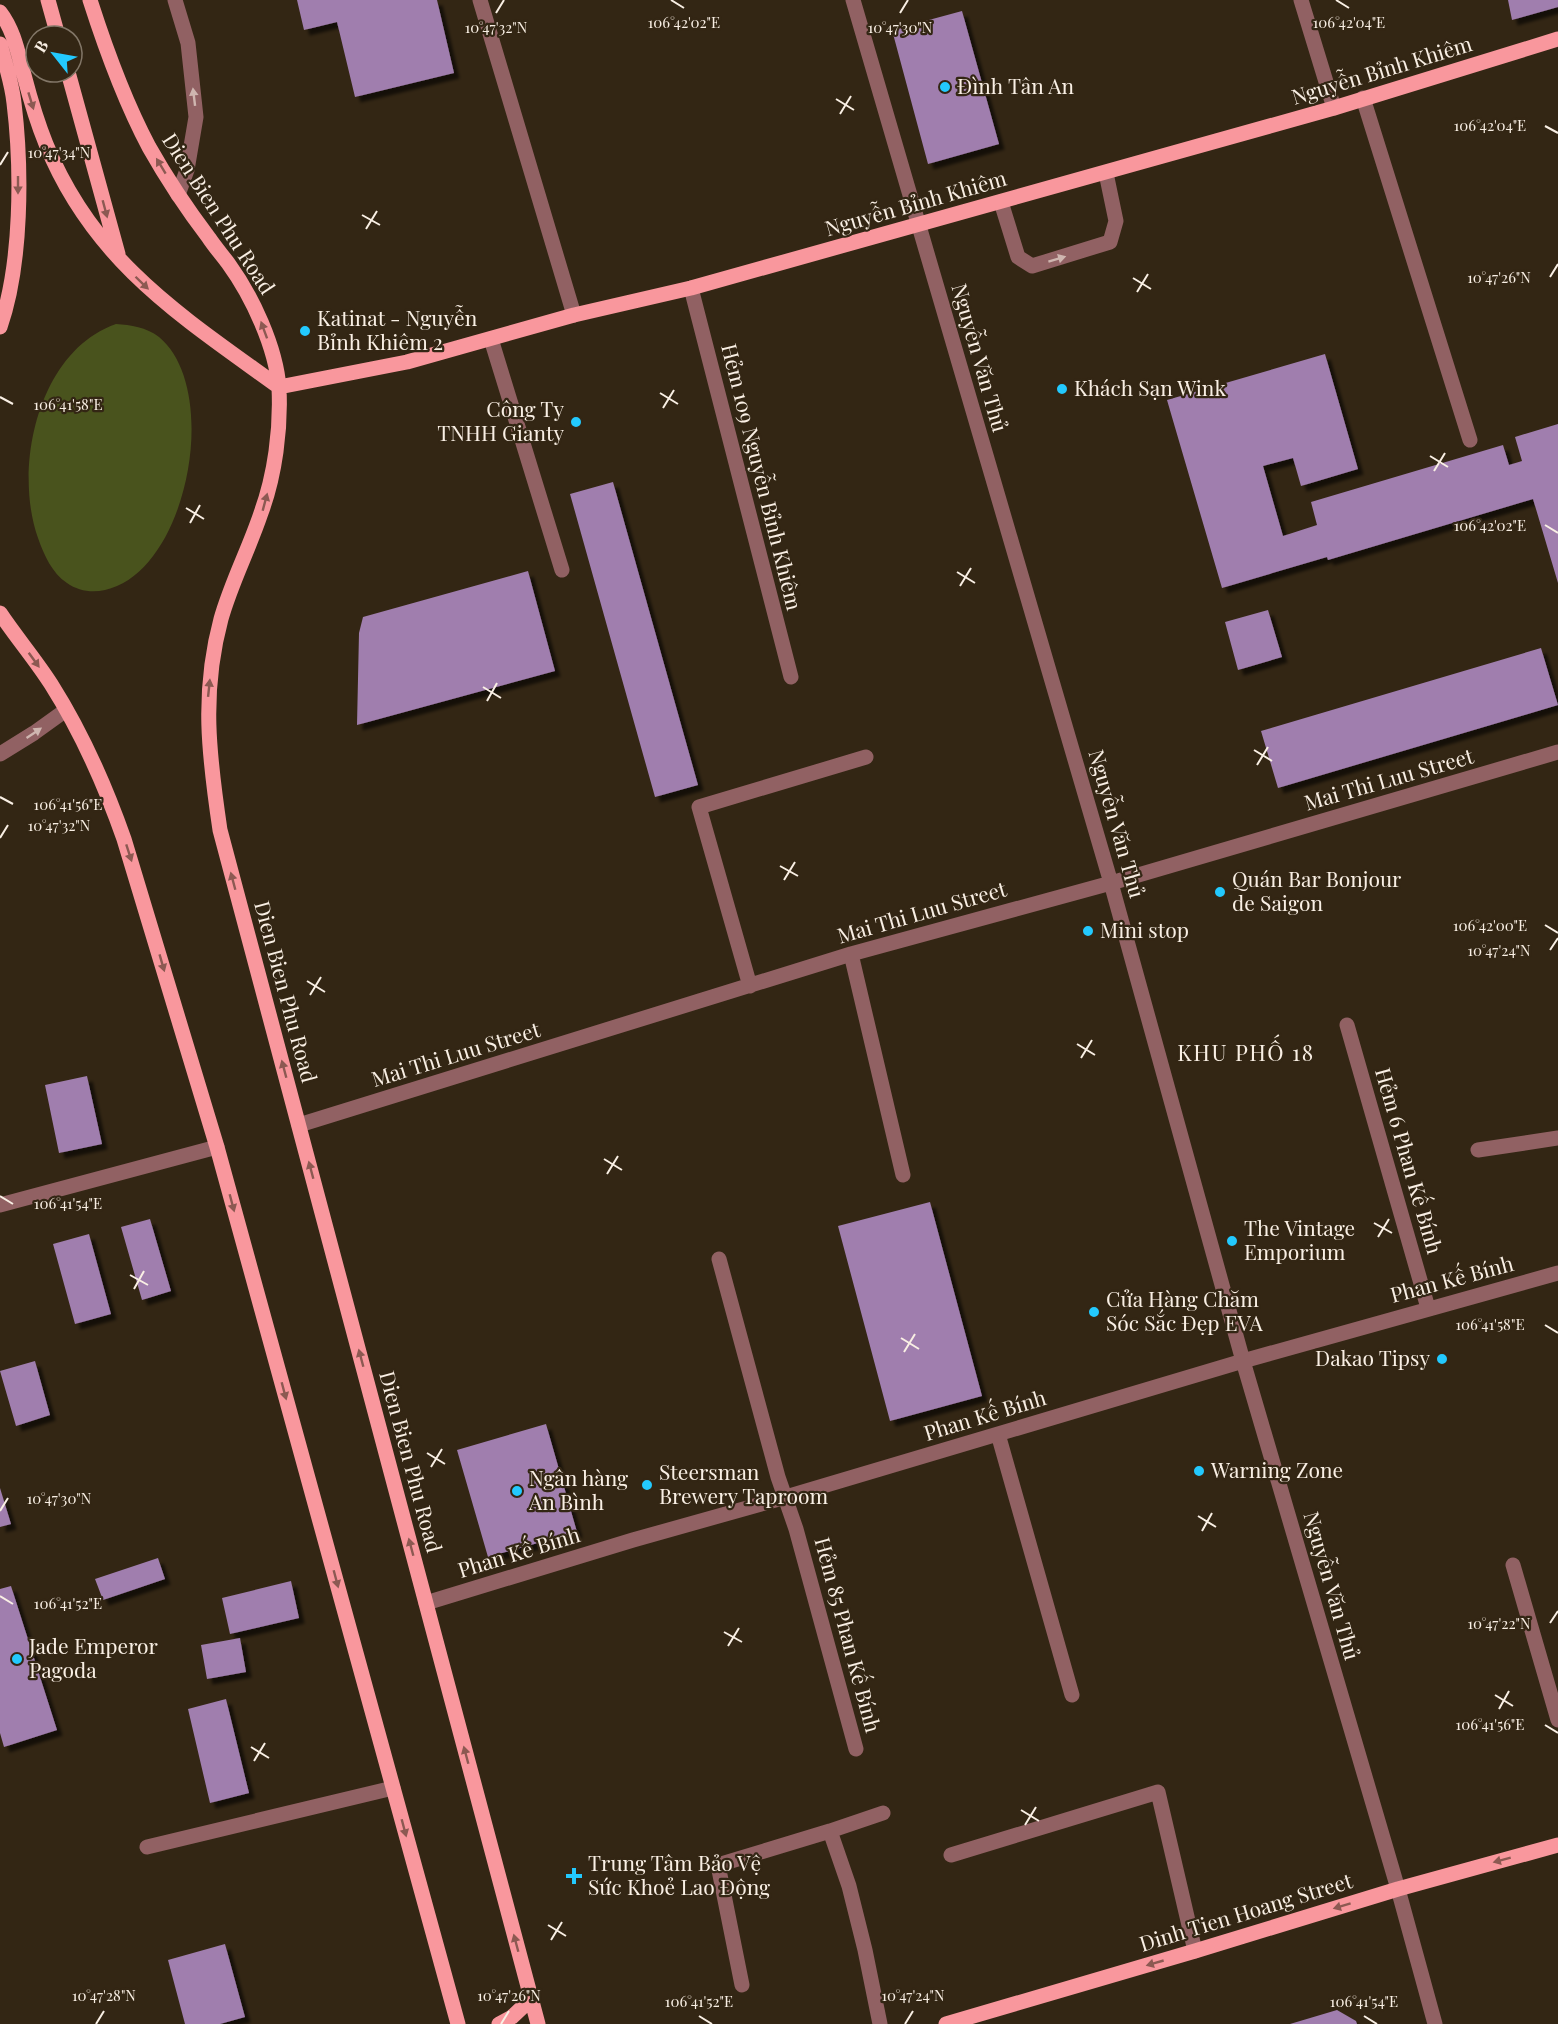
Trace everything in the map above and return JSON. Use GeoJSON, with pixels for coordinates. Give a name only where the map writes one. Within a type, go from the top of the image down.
{"type":"FeatureCollection","features":[{"type":"Feature","properties":{"kind":"main road","name":"Dien Bien Phu Road"},"geometry":{"type":"LineString","coordinates":[[90,0],[104,45],[149,147],[178,195],[245,289],[271,351],[279,387],[278,431],[272,474],[262,511],[233,582],[212,657],[208,696],[208,736],[220,830],[538,2024]]}},
{"type":"Feature","properties":{"kind":"main road"},"geometry":{"type":"LineString","coordinates":[[49,3],[55,24]]}},
{"type":"Feature","properties":{"kind":"main road"},"geometry":{"type":"LineString","coordinates":[[0,12],[10,25],[46,145],[67,188],[92,228],[119,261],[150,290],[279,387]]}},
{"type":"Feature","properties":{"kind":"main road","name":"Nguyễn Bỉnh Khiêm"},"geometry":{"type":"LineString","coordinates":[[279,387],[407,362],[574,315],[691,288],[1334,108],[1558,39]]}},
{"type":"Feature","properties":{"kind":"main road"},"geometry":{"type":"LineString","coordinates":[[0,44],[14,101],[18,155],[15,253],[0,327]]}},
{"type":"Feature","properties":{"kind":"main road"},"geometry":{"type":"LineString","coordinates":[[71,84],[119,261]]}},
{"type":"Feature","properties":{"kind":"main road"},"geometry":{"type":"LineString","coordinates":[[0,613],[50,683],[89,751],[124,839],[217,1147],[460,2023]]}},
{"type":"Feature","properties":{"kind":"main road","name":"Dinh Tien Hoang Street"},"geometry":{"type":"LineString","coordinates":[[956,2023],[1398,1889],[1558,1845]]}},
{"type":"Feature","properties":{"kind":"main road"},"geometry":{"type":"LineString","coordinates":[[498,2024],[512,2017],[531,2000]]}},
{"type":"Feature","properties":{"kind":"street"},"geometry":{"type":"LineString","coordinates":[[175,0],[188,43],[196,117],[187,170],[178,195]]}},
{"type":"Feature","properties":{"kind":"street"},"geometry":{"type":"LineString","coordinates":[[480,0],[574,315]]}},
{"type":"Feature","properties":{"kind":"street","name":"Nguyễn Văn Thủ"},"geometry":{"type":"LineString","coordinates":[[853,0],[1111,883],[1243,1361],[1398,1889],[1435,2024]]}},
{"type":"Feature","properties":{"kind":"street"},"geometry":{"type":"LineString","coordinates":[[1300,0],[1334,108]]}},
{"type":"Feature","properties":{"kind":"street"},"geometry":{"type":"LineString","coordinates":[[1363,98],[1470,440]]}},
{"type":"Feature","properties":{"kind":"street"},"geometry":{"type":"LineString","coordinates":[[1001,202],[1018,257],[1032,266],[1110,242],[1116,221],[1106,173]]}},
{"type":"Feature","properties":{"kind":"street","name":"Hẻm 109 Nguyễn Bỉnh Khiêm"},"geometry":{"type":"LineString","coordinates":[[691,288],[791,677]]}},
{"type":"Feature","properties":{"kind":"street"},"geometry":{"type":"LineString","coordinates":[[491,339],[561,570]]}},
{"type":"Feature","properties":{"kind":"street"},"geometry":{"type":"LineString","coordinates":[[0,754],[66,710]]}},
{"type":"Feature","properties":{"kind":"street","name":"Mai Thi Luu Street"},"geometry":{"type":"LineString","coordinates":[[299,1125],[852,954],[1111,883],[1558,752]]}},
{"type":"Feature","properties":{"kind":"street"},"geometry":{"type":"LineString","coordinates":[[750,986],[699,807],[866,757]]}},
{"type":"Feature","properties":{"kind":"street"},"geometry":{"type":"LineString","coordinates":[[852,954],[903,1175]]}},
{"type":"Feature","properties":{"kind":"street","name":"Hẻm 6 Phan Kế Bính"},"geometry":{"type":"LineString","coordinates":[[1347,1025],[1428,1308]]}},
{"type":"Feature","properties":{"kind":"street"},"geometry":{"type":"LineString","coordinates":[[1478,1150],[1558,1138]]}},
{"type":"Feature","properties":{"kind":"street"},"geometry":{"type":"LineString","coordinates":[[0,1205],[217,1147]]}},
{"type":"Feature","properties":{"kind":"street","name":"Hẻm 85 Phan Kế Bính"},"geometry":{"type":"LineString","coordinates":[[719,1258],[778,1477],[786,1497],[856,1749]]}},
{"type":"Feature","properties":{"kind":"street","name":"Phan Kế Bính"},"geometry":{"type":"LineString","coordinates":[[426,1604],[633,1540],[786,1497],[1243,1361],[1558,1273]]}},
{"type":"Feature","properties":{"kind":"street"},"geometry":{"type":"LineString","coordinates":[[998,1434],[1071,1695]]}},
{"type":"Feature","properties":{"kind":"street"},"geometry":{"type":"LineString","coordinates":[[1513,1565],[1558,1720]]}},
{"type":"Feature","properties":{"kind":"street"},"geometry":{"type":"LineString","coordinates":[[147,1847],[393,1788]]}},
{"type":"Feature","properties":{"kind":"street"},"geometry":{"type":"LineString","coordinates":[[951,1855],[1158,1791],[1195,1951]]}},
{"type":"Feature","properties":{"kind":"street"},"geometry":{"type":"LineString","coordinates":[[742,1985],[718,1865],[883,1813]]}},
{"type":"Feature","properties":{"kind":"street"},"geometry":{"type":"LineString","coordinates":[[830,1831],[849,1886],[880,2024]]}},
{"type":"Feature","properties":{"kind":"green space"},"geometry":{"type":"Polygon","coordinates":[[[116,324],[138,327],[159,337],[178,362],[189,396],[191,435],[187,476],[175,516],[157,550],[134,576],[105,590],[80,590],[67,583],[53,569],[38,538],[31,510],[29,479],[31,447],[38,415],[50,385],[67,359],[89,338],[116,324]]]}},
{"type":"Feature","properties":{"kind":"building"},"geometry":{"type":"Polygon","coordinates":[[[297,0],[437,0],[454,73],[355,97],[337,22],[304,30],[297,0]]]}},
{"type":"Feature","properties":{"kind":"building"},"geometry":{"type":"Polygon","coordinates":[[[1508,0],[1558,0],[1558,7],[1512,20],[1508,0]]]}},
{"type":"Feature","properties":{"kind":"building","name":"Đình Tân An"},"geometry":{"type":"Polygon","coordinates":[[[962,11],[999,144],[928,164],[892,30],[962,11]]]}},
{"type":"Feature","properties":{"kind":"building"},"geometry":{"type":"Polygon","coordinates":[[[1325,354],[1358,469],[1301,486],[1293,458],[1263,466],[1283,536],[1317,525],[1311,502],[1503,445],[1509,465],[1522,461],[1515,437],[1558,424],[1558,583],[1533,499],[1328,560],[1327,557],[1222,588],[1167,400],[1325,354]]]}},
{"type":"Feature","properties":{"kind":"building"},"geometry":{"type":"Polygon","coordinates":[[[613,482],[698,785],[655,797],[570,494],[613,482]]]}},
{"type":"Feature","properties":{"kind":"building"},"geometry":{"type":"Polygon","coordinates":[[[528,571],[555,671],[357,725],[359,633],[363,617],[528,571]]]}},
{"type":"Feature","properties":{"kind":"building"},"geometry":{"type":"Polygon","coordinates":[[[1268,610],[1282,657],[1238,670],[1225,622],[1268,610]]]}},
{"type":"Feature","properties":{"kind":"building"},"geometry":{"type":"Polygon","coordinates":[[[1541,648],[1558,705],[1278,788],[1261,731],[1541,648]]]}},
{"type":"Feature","properties":{"kind":"building"},"geometry":{"type":"Polygon","coordinates":[[[87,1076],[102,1144],[59,1153],[45,1085],[87,1076]]]}},
{"type":"Feature","properties":{"kind":"building"},"geometry":{"type":"Polygon","coordinates":[[[930,1202],[982,1396],[890,1421],[838,1226],[930,1202]]]}},
{"type":"Feature","properties":{"kind":"building"},"geometry":{"type":"Polygon","coordinates":[[[150,1219],[171,1291],[142,1300],[121,1227],[150,1219]]]}},
{"type":"Feature","properties":{"kind":"building"},"geometry":{"type":"Polygon","coordinates":[[[89,1234],[111,1314],[75,1324],[53,1244],[89,1234]]]}},
{"type":"Feature","properties":{"kind":"building"},"geometry":{"type":"Polygon","coordinates":[[[35,1361],[50,1415],[16,1426],[0,1371],[35,1361]]]}},
{"type":"Feature","properties":{"kind":"building","name":"Ngân hàng An Bình"},"geometry":{"type":"Polygon","coordinates":[[[546,1424],[577,1532],[488,1557],[457,1450],[546,1424]]]}},
{"type":"Feature","properties":{"kind":"building"},"geometry":{"type":"Polygon","coordinates":[[[0,1488],[11,1524],[0,1527],[0,1488]]]}},
{"type":"Feature","properties":{"kind":"building"},"geometry":{"type":"Polygon","coordinates":[[[158,1558],[165,1579],[103,1600],[95,1579],[158,1558]]]}},
{"type":"Feature","properties":{"kind":"building"},"geometry":{"type":"Polygon","coordinates":[[[291,1581],[299,1618],[230,1634],[222,1598],[291,1581]]]}},
{"type":"Feature","properties":{"kind":"building","name":"Jade Emperor Pagoda"},"geometry":{"type":"Polygon","coordinates":[[[11,1586],[57,1730],[4,1747],[0,1733],[0,1589],[11,1586]]]}},
{"type":"Feature","properties":{"kind":"building"},"geometry":{"type":"Polygon","coordinates":[[[240,1638],[246,1672],[207,1679],[201,1645],[240,1638]]]}},
{"type":"Feature","properties":{"kind":"building"},"geometry":{"type":"Polygon","coordinates":[[[226,1699],[249,1793],[210,1803],[188,1709],[226,1699]]]}},
{"type":"Feature","properties":{"kind":"building"},"geometry":{"type":"Polygon","coordinates":[[[225,1944],[245,2017],[220,2024],[185,2024],[168,1960],[225,1944]]]}},
{"type":"Feature","properties":{"kind":"building"},"geometry":{"type":"Polygon","coordinates":[[[1337,2010],[1356,2021],[1357,2024],[1290,2024],[1337,2010]]]}},
{"type":"Feature","properties":{"kind":"place","name":"Đình Tân An"},"geometry":{"type":"Point","coordinates":[945,87]}},
{"type":"Feature","properties":{"kind":"place","name":"Katinat - Nguyễn Bỉnh Khiêm 2"},"geometry":{"type":"Point","coordinates":[305,331]}},
{"type":"Feature","properties":{"kind":"place","name":"Khách Sạn Wink"},"geometry":{"type":"Point","coordinates":[1062,389]}},
{"type":"Feature","properties":{"kind":"place","name":"Công Ty TNHH Gianty"},"geometry":{"type":"Point","coordinates":[576,422]}},
{"type":"Feature","properties":{"kind":"place","name":"Quán Bar Bonjour de Saigon"},"geometry":{"type":"Point","coordinates":[1220,892]}},
{"type":"Feature","properties":{"kind":"place","name":"Mini stop"},"geometry":{"type":"Point","coordinates":[1088,931]}},
{"type":"Feature","properties":{"kind":"place","name":"The Vintage Emporium"},"geometry":{"type":"Point","coordinates":[1232,1241]}},
{"type":"Feature","properties":{"kind":"place","name":"Cửa Hàng Chăm Sóc Sắc Đẹp EVA"},"geometry":{"type":"Point","coordinates":[1094,1312]}},
{"type":"Feature","properties":{"kind":"place","name":"Dakao Tipsy"},"geometry":{"type":"Point","coordinates":[1442,1359]}},
{"type":"Feature","properties":{"kind":"place","name":"Warning Zone"},"geometry":{"type":"Point","coordinates":[1199,1471]}},
{"type":"Feature","properties":{"kind":"place","name":"Steersman Brewery Taproom"},"geometry":{"type":"Point","coordinates":[647,1485]}},
{"type":"Feature","properties":{"kind":"place","name":"Ngân hàng An Bình"},"geometry":{"type":"Point","coordinates":[517,1491]}},
{"type":"Feature","properties":{"kind":"place","name":"Jade Emperor Pagoda"},"geometry":{"type":"Point","coordinates":[17,1659]}},
{"type":"Feature","properties":{"kind":"place","name":"Trung Tâm Bảo Vệ Sức Khoẻ Lao Động"},"geometry":{"type":"Point","coordinates":[574,1876]}},
{"type":"Feature","properties":{"kind":"district","name":"KHU PHỐ 18"},"geometry":{"type":"Point","coordinates":[1246,1053]}}]}
